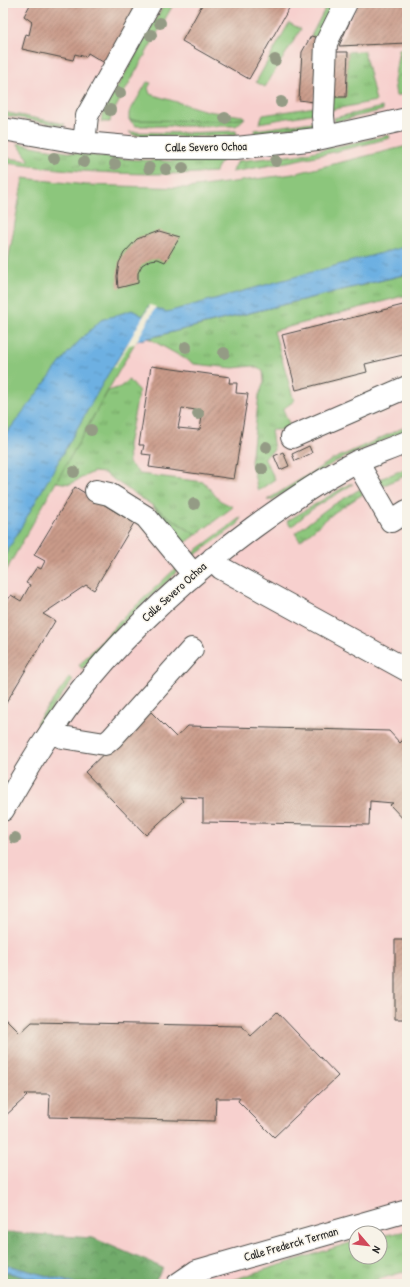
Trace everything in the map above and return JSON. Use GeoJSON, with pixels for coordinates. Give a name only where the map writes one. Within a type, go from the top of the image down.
{"type":"FeatureCollection","features":[{"type":"Feature","properties":{"kind":"street"},"geometry":{"type":"LineString","coordinates":[[84,143],[87,116],[97,88],[150,3]]}},
{"type":"Feature","properties":{"kind":"street"},"geometry":{"type":"LineString","coordinates":[[325,137],[323,116],[326,43],[346,3]]}},
{"type":"Feature","properties":{"kind":"street","name":"Calle Severo Ochoa"},"geometry":{"type":"LineString","coordinates":[[3,129],[84,143],[140,148],[236,148],[325,137],[407,119]]}},
{"type":"Feature","properties":{"kind":"street"},"geometry":{"type":"LineString","coordinates":[[292,436],[407,387]]}},
{"type":"Feature","properties":{"kind":"street","name":"Calle Severo Ochoa"},"geometry":{"type":"LineString","coordinates":[[3,810],[35,755],[87,682],[127,636],[194,574],[213,558],[298,495],[357,462],[407,442]]}},
{"type":"Feature","properties":{"kind":"street"},"geometry":{"type":"LineString","coordinates":[[357,462],[391,521],[407,511]]}},
{"type":"Feature","properties":{"kind":"street"},"geometry":{"type":"LineString","coordinates":[[96,491],[109,494],[146,517],[194,574]]}},
{"type":"Feature","properties":{"kind":"street"},"geometry":{"type":"LineString","coordinates":[[213,558],[221,568],[407,670]]}},
{"type":"Feature","properties":{"kind":"street"},"geometry":{"type":"LineString","coordinates":[[51,731],[62,737],[105,744],[192,649]]}},
{"type":"Feature","properties":{"kind":"street","name":"Calle Frederck Terman"},"geometry":{"type":"LineString","coordinates":[[178,1284],[198,1271],[407,1211]]}},
{"type":"Feature","properties":{"kind":"shaded area"},"geometry":{"type":"Polygon","coordinates":[[[3,3],[407,3],[407,1284],[3,1284],[3,3]]]}},
{"type":"Feature","properties":{"kind":"green space"},"geometry":{"type":"Polygon","coordinates":[[[165,3],[174,3],[111,116],[110,122],[101,122],[102,114],[165,3]]]}},
{"type":"Feature","properties":{"kind":"green space"},"geometry":{"type":"Polygon","coordinates":[[[328,3],[337,3],[319,38],[311,36],[328,3]]]}},
{"type":"Feature","properties":{"kind":"green space"},"geometry":{"type":"Polygon","coordinates":[[[289,23],[301,29],[265,87],[256,82],[289,23]]]}},
{"type":"Feature","properties":{"kind":"green space"},"geometry":{"type":"Polygon","coordinates":[[[407,48],[407,93],[396,96],[394,82],[399,49],[407,48]]]}},
{"type":"Feature","properties":{"kind":"green space"},"geometry":{"type":"Polygon","coordinates":[[[364,51],[376,101],[330,110],[330,97],[346,97],[348,52],[364,51]]]}},
{"type":"Feature","properties":{"kind":"green space"},"geometry":{"type":"Polygon","coordinates":[[[147,82],[151,83],[148,88],[150,94],[207,111],[243,116],[245,118],[225,121],[129,120],[129,113],[147,82]]]}},
{"type":"Feature","properties":{"kind":"green space"},"geometry":{"type":"Polygon","coordinates":[[[315,107],[316,113],[259,123],[263,115],[315,107]]]}},
{"type":"Feature","properties":{"kind":"green space"},"geometry":{"type":"Polygon","coordinates":[[[382,107],[383,110],[335,122],[334,118],[382,107]]]}},
{"type":"Feature","properties":{"kind":"green space"},"geometry":{"type":"Polygon","coordinates":[[[3,112],[65,124],[63,126],[3,115],[3,112]]]}},
{"type":"Feature","properties":{"kind":"green space"},"geometry":{"type":"Polygon","coordinates":[[[245,118],[236,126],[136,126],[129,120],[225,121],[245,118]]]}},
{"type":"Feature","properties":{"kind":"green space"},"geometry":{"type":"Polygon","coordinates":[[[312,122],[313,125],[254,133],[255,130],[312,122]]]}},
{"type":"Feature","properties":{"kind":"green space"},"geometry":{"type":"Polygon","coordinates":[[[236,131],[237,135],[184,137],[133,135],[129,132],[183,133],[236,131]]]}},
{"type":"Feature","properties":{"kind":"green space"},"geometry":{"type":"Polygon","coordinates":[[[389,135],[390,138],[351,148],[232,172],[238,161],[298,155],[389,135]]]}},
{"type":"Feature","properties":{"kind":"green space"},"geometry":{"type":"Polygon","coordinates":[[[17,143],[93,156],[170,161],[222,160],[215,172],[163,174],[110,173],[6,163],[7,158],[30,161],[17,143]]]}},
{"type":"Feature","properties":{"kind":"green space"},"geometry":{"type":"Polygon","coordinates":[[[407,146],[407,274],[136,341],[3,576],[3,290],[23,178],[86,185],[188,188],[293,174],[407,146]]]}},
{"type":"Feature","properties":{"kind":"green space"},"geometry":{"type":"Polygon","coordinates":[[[407,274],[407,295],[274,331],[294,401],[283,409],[290,426],[279,430],[271,430],[274,450],[264,458],[275,479],[258,491],[251,462],[259,395],[264,382],[263,371],[253,366],[233,368],[194,364],[148,338],[407,274]]]}},
{"type":"Feature","properties":{"kind":"green space"},"geometry":{"type":"Polygon","coordinates":[[[129,380],[139,391],[128,445],[129,463],[140,474],[204,482],[219,500],[233,507],[196,535],[104,473],[93,472],[70,484],[56,482],[108,391],[120,387],[129,380]]]}},
{"type":"Feature","properties":{"kind":"green space"},"geometry":{"type":"Polygon","coordinates":[[[407,426],[407,430],[335,462],[272,500],[267,500],[332,460],[407,426]]]}},
{"type":"Feature","properties":{"kind":"green space"},"geometry":{"type":"Polygon","coordinates":[[[407,468],[407,475],[382,486],[380,479],[407,468]]]}},
{"type":"Feature","properties":{"kind":"green space"},"geometry":{"type":"Polygon","coordinates":[[[349,484],[353,484],[311,510],[291,527],[287,521],[349,484]]]}},
{"type":"Feature","properties":{"kind":"green space"},"geometry":{"type":"Polygon","coordinates":[[[360,489],[363,494],[335,512],[300,541],[295,533],[328,508],[360,489]]]}},
{"type":"Feature","properties":{"kind":"green space"},"geometry":{"type":"Polygon","coordinates":[[[152,506],[196,535],[184,544],[152,506]]]}},
{"type":"Feature","properties":{"kind":"green space"},"geometry":{"type":"Polygon","coordinates":[[[241,517],[238,524],[195,555],[191,554],[241,517]]]}},
{"type":"Feature","properties":{"kind":"green space"},"geometry":{"type":"Polygon","coordinates":[[[177,567],[175,574],[123,623],[82,669],[79,665],[121,620],[177,567]]]}},
{"type":"Feature","properties":{"kind":"green space"},"geometry":{"type":"Polygon","coordinates":[[[70,677],[73,680],[39,726],[36,723],[70,677]]]}},
{"type":"Feature","properties":{"kind":"green space"},"geometry":{"type":"Polygon","coordinates":[[[407,1231],[407,1271],[362,1284],[292,1284],[275,1280],[226,1282],[348,1244],[348,1265],[388,1265],[388,1235],[407,1231]]]}},
{"type":"Feature","properties":{"kind":"green space"},"geometry":{"type":"Polygon","coordinates":[[[3,1232],[93,1238],[163,1268],[153,1284],[77,1284],[3,1264],[3,1232]]]}},
{"type":"Feature","properties":{"kind":"green space"},"geometry":{"type":"Polygon","coordinates":[[[3,1271],[49,1284],[3,1284],[3,1271]]]}},
{"type":"Feature","properties":{"kind":"water"},"geometry":{"type":"Polygon","coordinates":[[[407,246],[407,274],[128,343],[107,376],[3,559],[3,438],[67,354],[101,320],[132,310],[143,316],[149,306],[167,312],[407,246]]]}},
{"type":"Feature","properties":{"kind":"water"},"geometry":{"type":"Polygon","coordinates":[[[3,1264],[77,1284],[49,1284],[3,1271],[3,1264]]]}},
{"type":"Feature","properties":{"kind":"pier"},"geometry":{"type":"Polygon","coordinates":[[[150,305],[156,307],[135,344],[129,345],[115,368],[114,367],[150,305]]]}},
{"type":"Feature","properties":{"kind":"building"},"geometry":{"type":"Polygon","coordinates":[[[31,3],[142,3],[108,65],[88,53],[86,57],[75,54],[73,60],[22,49],[26,34],[29,35],[32,22],[24,16],[31,3]]]}},
{"type":"Feature","properties":{"kind":"building"},"geometry":{"type":"Polygon","coordinates":[[[203,3],[292,3],[249,79],[182,41],[203,3]]]}},
{"type":"Feature","properties":{"kind":"building"},"geometry":{"type":"Polygon","coordinates":[[[358,3],[407,3],[407,43],[339,46],[358,3]]]}},
{"type":"Feature","properties":{"kind":"building"},"geometry":{"type":"Polygon","coordinates":[[[311,36],[319,38],[314,102],[299,100],[302,52],[311,36]]]}},
{"type":"Feature","properties":{"kind":"building"},"geometry":{"type":"Polygon","coordinates":[[[331,52],[348,52],[346,97],[330,97],[331,52]]]}},
{"type":"Feature","properties":{"kind":"building"},"geometry":{"type":"Polygon","coordinates":[[[159,231],[180,237],[165,262],[158,259],[150,260],[142,265],[138,273],[138,283],[118,288],[117,276],[119,263],[124,253],[137,239],[159,231]]]}},
{"type":"Feature","properties":{"kind":"building"},"geometry":{"type":"Polygon","coordinates":[[[407,304],[407,354],[365,364],[367,372],[296,390],[282,335],[407,304]]]}},
{"type":"Feature","properties":{"kind":"building"},"geometry":{"type":"Polygon","coordinates":[[[151,366],[230,377],[229,383],[237,383],[236,393],[248,394],[234,479],[149,467],[151,455],[142,454],[144,445],[139,445],[151,366]],[[182,408],[178,428],[200,429],[203,411],[182,408]]]}},
{"type":"Feature","properties":{"kind":"building"},"geometry":{"type":"Polygon","coordinates":[[[309,446],[312,453],[295,461],[292,454],[309,446]]]}},
{"type":"Feature","properties":{"kind":"building"},"geometry":{"type":"Polygon","coordinates":[[[283,452],[289,466],[280,470],[274,456],[283,452]]]}},
{"type":"Feature","properties":{"kind":"building"},"geometry":{"type":"Polygon","coordinates":[[[75,487],[134,523],[94,590],[86,585],[43,614],[55,621],[3,708],[3,608],[11,595],[21,601],[30,585],[26,583],[37,567],[41,569],[45,561],[34,555],[75,487]]]}},
{"type":"Feature","properties":{"kind":"building"},"geometry":{"type":"Polygon","coordinates":[[[149,710],[176,737],[188,726],[389,731],[400,743],[407,736],[407,823],[390,805],[393,803],[370,801],[369,825],[203,822],[203,798],[180,797],[183,801],[146,835],[85,772],[149,710]]]}},
{"type":"Feature","properties":{"kind":"building"},"geometry":{"type":"Polygon","coordinates":[[[395,939],[407,939],[407,1019],[395,1019],[395,939]]]}},
{"type":"Feature","properties":{"kind":"building"},"geometry":{"type":"Polygon","coordinates":[[[277,1012],[338,1076],[274,1137],[238,1101],[240,1098],[216,1098],[215,1121],[49,1117],[50,1094],[25,1094],[27,1096],[3,1118],[3,1016],[20,1033],[32,1022],[242,1026],[251,1036],[277,1012]]]}}]}
